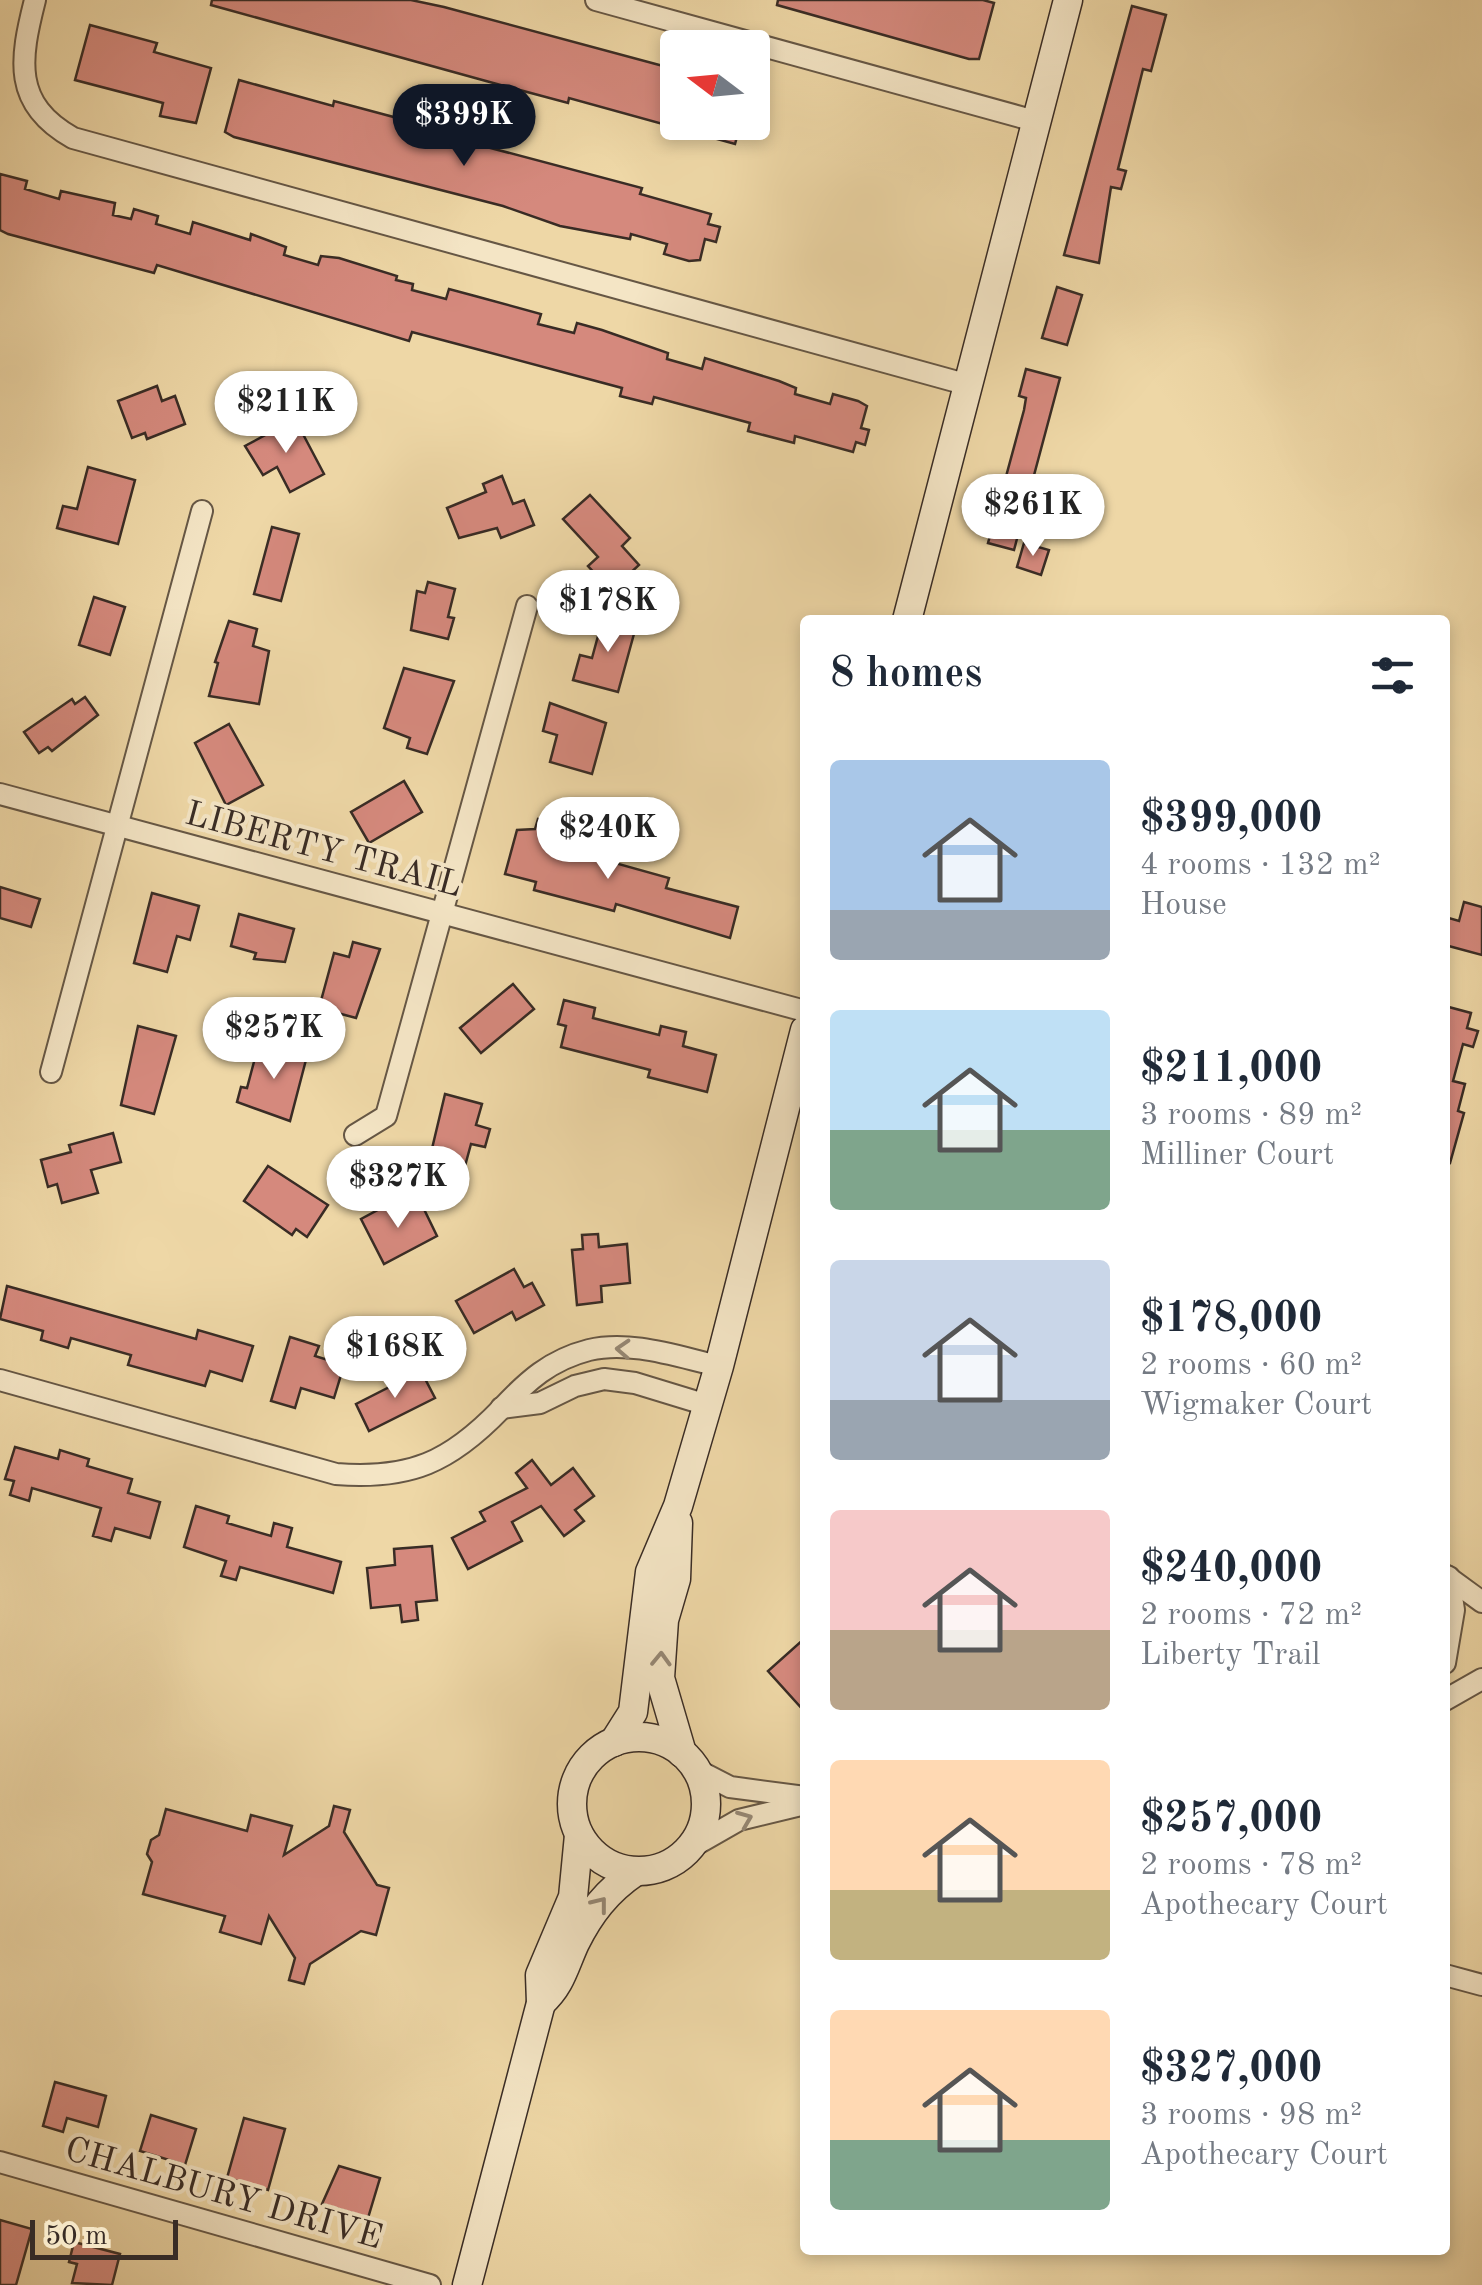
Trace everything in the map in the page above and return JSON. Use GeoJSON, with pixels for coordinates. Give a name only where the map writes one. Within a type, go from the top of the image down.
{"type":"FeatureCollection","features":[{"type":"Feature","properties":{"kind":"street"},"geometry":{"type":"LineString","coordinates":[[35,0],[25,39],[25,84],[44,118],[73,138],[965,384]]}},
{"type":"Feature","properties":{"kind":"street"},"geometry":{"type":"LineString","coordinates":[[596,0],[1035,121]]}},
{"type":"Feature","properties":{"kind":"street"},"geometry":{"type":"LineString","coordinates":[[908,615],[965,384],[1068,0]]}},
{"type":"Feature","properties":{"kind":"street"},"geometry":{"type":"LineString","coordinates":[[51,1072],[202,511]]}},
{"type":"Feature","properties":{"kind":"street"},"geometry":{"type":"LineString","coordinates":[[355,1135],[386,1116],[527,606]]}},
{"type":"Feature","properties":{"kind":"street","name":"LIBERTY TRAIL"},"geometry":{"type":"LineString","coordinates":[[0,794],[800,1009]]}},
{"type":"Feature","properties":{"kind":"street"},"geometry":{"type":"LineString","coordinates":[[635,1872],[602,1860],[579,1835],[573,1818],[576,1781],[585,1764],[614,1742],[633,1712],[650,1572],[678,1506],[719,1366],[800,1050]]}},
{"type":"Feature","properties":{"kind":"street"},"geometry":{"type":"LineString","coordinates":[[0,1380],[336,1474],[389,1476],[437,1461],[501,1408],[538,1371],[589,1350],[662,1352],[719,1366]]}},
{"type":"Feature","properties":{"kind":"street"},"geometry":{"type":"LineString","coordinates":[[501,1408],[540,1403],[575,1386],[604,1379],[635,1383],[707,1405]]}},
{"type":"Feature","properties":{"kind":"street"},"geometry":{"type":"LineString","coordinates":[[678,1506],[676,1580],[664,1620],[660,1678],[706,1810],[690,1848]]}},
{"type":"Feature","properties":{"kind":"street"},"geometry":{"type":"LineString","coordinates":[[1450,1581],[1482,1602]]}},
{"type":"Feature","properties":{"kind":"street"},"geometry":{"type":"LineString","coordinates":[[1450,1594],[1454,1610],[1450,1634]]}},
{"type":"Feature","properties":{"kind":"street"},"geometry":{"type":"LineString","coordinates":[[1450,1697],[1482,1679]]}},
{"type":"Feature","properties":{"kind":"street"},"geometry":{"type":"LineString","coordinates":[[614,1742],[650,1738],[730,1787],[800,1800]]}},
{"type":"Feature","properties":{"kind":"street"},"geometry":{"type":"LineString","coordinates":[[541,2003],[559,1987],[574,1946],[602,1899],[635,1872],[674,1862],[690,1848],[739,1820],[800,1802]]}},
{"type":"Feature","properties":{"kind":"street"},"geometry":{"type":"LineString","coordinates":[[467,2285],[541,2003],[540,1975],[573,1897],[579,1835]]}},
{"type":"Feature","properties":{"kind":"street"},"geometry":{"type":"LineString","coordinates":[[1450,1976],[1482,1985]]}},
{"type":"Feature","properties":{"kind":"street","name":"CHALBURY DRIVE"},"geometry":{"type":"LineString","coordinates":[[0,2162],[430,2285]]}},
{"type":"Feature","properties":{"kind":"building"},"geometry":{"type":"Polygon","coordinates":[[[212,0],[411,0],[444,7],[660,65],[660,123],[569,98],[568,103],[211,5],[212,0]]]}},
{"type":"Feature","properties":{"kind":"building"},"geometry":{"type":"Polygon","coordinates":[[[778,0],[994,3],[979,59],[969,59],[777,5],[778,0]]]}},
{"type":"Feature","properties":{"kind":"building"},"geometry":{"type":"Polygon","coordinates":[[[1132,6],[1166,15],[1151,71],[1143,69],[1118,169],[1126,171],[1121,189],[1111,187],[1099,263],[1064,255],[1132,6]]]}},
{"type":"Feature","properties":{"kind":"building"},"geometry":{"type":"Polygon","coordinates":[[[90,25],[157,43],[154,52],[211,68],[196,123],[160,116],[163,103],[75,80],[90,25]]]}},
{"type":"Feature","properties":{"kind":"building"},"geometry":{"type":"Polygon","coordinates":[[[239,80],[333,106],[334,101],[401,119],[400,124],[642,188],[640,194],[711,214],[708,224],[720,227],[716,242],[705,239],[700,260],[689,261],[664,254],[667,244],[631,234],[630,239],[560,226],[503,206],[234,137],[225,132],[239,80]]]}},
{"type":"Feature","properties":{"kind":"building"},"geometry":{"type":"Polygon","coordinates":[[[0,174],[27,181],[25,189],[59,199],[61,191],[115,203],[113,215],[131,219],[134,209],[158,216],[156,224],[190,234],[193,222],[250,240],[251,234],[286,247],[284,255],[318,265],[321,256],[339,258],[397,276],[396,280],[413,284],[412,290],[446,299],[449,289],[541,314],[538,324],[574,333],[577,323],[602,330],[668,353],[667,359],[702,369],[705,358],[779,381],[796,388],[795,394],[830,404],[833,394],[858,401],[867,406],[861,428],[869,430],[865,445],[856,442],[853,452],[795,436],[794,443],[748,431],[750,423],[654,397],[652,404],[620,396],[622,388],[480,350],[412,332],[409,341],[157,265],[154,273],[8,234],[0,230],[0,174]]]}},
{"type":"Feature","properties":{"kind":"building"},"geometry":{"type":"Polygon","coordinates":[[[1057,287],[1082,295],[1067,345],[1042,338],[1057,287]]]}},
{"type":"Feature","properties":{"kind":"building"},"geometry":{"type":"Polygon","coordinates":[[[1026,369],[1060,378],[1014,550],[988,543],[1024,410],[1026,398],[1019,396],[1026,369]]]}},
{"type":"Feature","properties":{"kind":"building"},"geometry":{"type":"Polygon","coordinates":[[[157,386],[162,401],[175,396],[185,424],[147,439],[145,433],[132,438],[118,401],[157,386]]]}},
{"type":"Feature","properties":{"kind":"building"},"geometry":{"type":"Polygon","coordinates":[[[295,419],[324,474],[290,492],[277,467],[263,475],[245,446],[295,419]]]}},
{"type":"Feature","properties":{"kind":"building"},"geometry":{"type":"Polygon","coordinates":[[[88,467],[135,480],[118,544],[57,528],[63,506],[77,509],[88,467]]]}},
{"type":"Feature","properties":{"kind":"building"},"geometry":{"type":"Polygon","coordinates":[[[502,476],[513,504],[524,500],[534,525],[501,538],[497,528],[459,538],[447,508],[486,492],[483,484],[502,476]]]}},
{"type":"Feature","properties":{"kind":"building"},"geometry":{"type":"Polygon","coordinates":[[[590,495],[630,538],[622,546],[639,565],[611,591],[588,566],[598,557],[563,519],[590,495]]]}},
{"type":"Feature","properties":{"kind":"building"},"geometry":{"type":"Polygon","coordinates":[[[272,527],[299,534],[281,601],[254,594],[272,527]]]}},
{"type":"Feature","properties":{"kind":"building"},"geometry":{"type":"Polygon","coordinates":[[[1024,543],[1049,550],[1041,575],[1017,567],[1024,543]]]}},
{"type":"Feature","properties":{"kind":"building"},"geometry":{"type":"Polygon","coordinates":[[[428,582],[455,589],[448,617],[454,618],[448,639],[411,630],[417,591],[425,593],[428,582]]]}},
{"type":"Feature","properties":{"kind":"building"},"geometry":{"type":"Polygon","coordinates":[[[94,597],[125,607],[110,655],[79,645],[94,597]]]}},
{"type":"Feature","properties":{"kind":"building"},"geometry":{"type":"Polygon","coordinates":[[[604,614],[637,623],[618,692],[573,680],[580,655],[592,658],[604,614]]]}},
{"type":"Feature","properties":{"kind":"building"},"geometry":{"type":"Polygon","coordinates":[[[229,621],[257,629],[253,646],[269,651],[259,704],[209,696],[229,621]]]}},
{"type":"Feature","properties":{"kind":"building"},"geometry":{"type":"Polygon","coordinates":[[[404,668],[454,681],[427,754],[407,748],[410,738],[384,728],[404,668]]]}},
{"type":"Feature","properties":{"kind":"building"},"geometry":{"type":"Polygon","coordinates":[[[85,697],[98,715],[52,751],[48,747],[39,753],[24,732],[72,699],[75,704],[85,697]]]}},
{"type":"Feature","properties":{"kind":"building"},"geometry":{"type":"Polygon","coordinates":[[[550,703],[606,723],[592,774],[550,762],[557,735],[543,731],[550,703]]]}},
{"type":"Feature","properties":{"kind":"building"},"geometry":{"type":"Polygon","coordinates":[[[229,724],[263,785],[226,805],[195,743],[229,724]]]}},
{"type":"Feature","properties":{"kind":"building"},"geometry":{"type":"Polygon","coordinates":[[[404,781],[422,812],[369,843],[351,812],[404,781]]]}},
{"type":"Feature","properties":{"kind":"building"},"geometry":{"type":"Polygon","coordinates":[[[538,819],[566,826],[562,841],[581,846],[579,853],[669,878],[666,888],[738,907],[730,938],[616,904],[614,911],[534,890],[536,882],[505,874],[517,830],[535,829],[538,819]]]}},
{"type":"Feature","properties":{"kind":"building"},"geometry":{"type":"Polygon","coordinates":[[[0,887],[40,899],[31,927],[0,918],[0,887]]]}},
{"type":"Feature","properties":{"kind":"building"},"geometry":{"type":"Polygon","coordinates":[[[152,893],[199,906],[190,940],[177,936],[167,972],[134,963],[152,893]]]}},
{"type":"Feature","properties":{"kind":"building"},"geometry":{"type":"Polygon","coordinates":[[[1464,902],[1482,907],[1482,955],[1450,946],[1450,918],[1459,921],[1464,902]]]}},
{"type":"Feature","properties":{"kind":"building"},"geometry":{"type":"Polygon","coordinates":[[[239,914],[294,929],[285,962],[254,959],[256,953],[231,946],[239,914]]]}},
{"type":"Feature","properties":{"kind":"building"},"geometry":{"type":"Polygon","coordinates":[[[353,942],[380,949],[356,1018],[319,1008],[334,953],[349,957],[353,942]]]}},
{"type":"Feature","properties":{"kind":"building"},"geometry":{"type":"Polygon","coordinates":[[[513,984],[534,1009],[481,1053],[460,1028],[513,984]]]}},
{"type":"Feature","properties":{"kind":"building"},"geometry":{"type":"Polygon","coordinates":[[[564,1000],[595,1008],[593,1018],[659,1035],[661,1026],[686,1032],[683,1046],[716,1055],[707,1092],[648,1077],[650,1070],[561,1047],[566,1026],[558,1024],[564,1000]]]}},
{"type":"Feature","properties":{"kind":"building"},"geometry":{"type":"Polygon","coordinates":[[[1450,1007],[1471,1013],[1467,1028],[1478,1031],[1473,1047],[1463,1044],[1453,1081],[1465,1084],[1458,1111],[1464,1113],[1450,1163],[1450,1007]]]}},
{"type":"Feature","properties":{"kind":"building"},"geometry":{"type":"Polygon","coordinates":[[[138,1026],[176,1036],[154,1114],[121,1105],[138,1026]]]}},
{"type":"Feature","properties":{"kind":"building"},"geometry":{"type":"Polygon","coordinates":[[[259,1043],[307,1056],[290,1121],[237,1102],[241,1087],[247,1088],[259,1043]]]}},
{"type":"Feature","properties":{"kind":"building"},"geometry":{"type":"Polygon","coordinates":[[[445,1094],[482,1104],[476,1125],[490,1129],[485,1147],[471,1144],[465,1166],[430,1157],[445,1094]]]}},
{"type":"Feature","properties":{"kind":"building"},"geometry":{"type":"Polygon","coordinates":[[[113,1133],[121,1162],[91,1170],[98,1193],[62,1203],[57,1184],[48,1187],[41,1160],[71,1152],[69,1145],[113,1133]]]}},
{"type":"Feature","properties":{"kind":"building"},"geometry":{"type":"Polygon","coordinates":[[[268,1166],[328,1205],[307,1237],[296,1229],[292,1235],[244,1201],[268,1166]]]}},
{"type":"Feature","properties":{"kind":"building"},"geometry":{"type":"Polygon","coordinates":[[[421,1203],[437,1236],[384,1264],[361,1219],[389,1204],[396,1217],[421,1203]]]}},
{"type":"Feature","properties":{"kind":"building"},"geometry":{"type":"Polygon","coordinates":[[[598,1234],[599,1247],[627,1244],[630,1283],[601,1286],[602,1302],[577,1305],[572,1250],[583,1249],[582,1235],[598,1234]]]}},
{"type":"Feature","properties":{"kind":"building"},"geometry":{"type":"Polygon","coordinates":[[[514,1269],[524,1287],[532,1283],[544,1305],[516,1320],[512,1312],[474,1333],[456,1301],[514,1269]]]}},
{"type":"Feature","properties":{"kind":"building"},"geometry":{"type":"Polygon","coordinates":[[[7,1286],[196,1339],[198,1330],[253,1346],[242,1381],[210,1371],[205,1386],[128,1365],[131,1355],[71,1338],[68,1348],[41,1340],[43,1331],[0,1319],[7,1286]]]}},
{"type":"Feature","properties":{"kind":"building"},"geometry":{"type":"Polygon","coordinates":[[[290,1337],[319,1346],[315,1356],[344,1365],[334,1398],[301,1388],[295,1408],[271,1401],[290,1337]]]}},
{"type":"Feature","properties":{"kind":"building"},"geometry":{"type":"Polygon","coordinates":[[[421,1371],[435,1398],[369,1431],[356,1404],[421,1371]]]}},
{"type":"Feature","properties":{"kind":"building"},"geometry":{"type":"Polygon","coordinates":[[[15,1447],[58,1459],[60,1450],[89,1459],[87,1466],[132,1479],[128,1493],[160,1502],[150,1538],[115,1528],[111,1541],[93,1536],[101,1508],[32,1488],[29,1501],[10,1495],[14,1481],[5,1479],[15,1447]]]}},
{"type":"Feature","properties":{"kind":"building"},"geometry":{"type":"Polygon","coordinates":[[[532,1460],[551,1485],[573,1468],[594,1496],[575,1510],[584,1521],[564,1536],[541,1506],[512,1522],[522,1541],[468,1569],[452,1538],[485,1521],[480,1512],[527,1488],[516,1473],[532,1460]]]}},
{"type":"Feature","properties":{"kind":"building"},"geometry":{"type":"Polygon","coordinates":[[[196,1506],[229,1516],[227,1523],[271,1536],[274,1523],[292,1528],[287,1547],[341,1562],[333,1593],[240,1567],[236,1580],[221,1576],[226,1561],[184,1547],[196,1506]]]}},
{"type":"Feature","properties":{"kind":"building"},"geometry":{"type":"Polygon","coordinates":[[[432,1546],[437,1600],[416,1602],[418,1620],[402,1622],[400,1605],[371,1608],[367,1568],[395,1565],[394,1549],[432,1546]]]}},
{"type":"Feature","properties":{"kind":"building"},"geometry":{"type":"Polygon","coordinates":[[[800,1642],[800,1706],[768,1671],[800,1642]]]}},
{"type":"Feature","properties":{"kind":"building"},"geometry":{"type":"Polygon","coordinates":[[[334,1806],[350,1810],[344,1832],[377,1885],[389,1888],[376,1935],[361,1931],[310,1964],[304,1984],[289,1980],[295,1958],[269,1916],[261,1944],[220,1932],[225,1916],[143,1894],[152,1862],[147,1854],[151,1840],[159,1835],[166,1809],[247,1831],[251,1815],[292,1826],[284,1855],[329,1826],[334,1806]]]}},
{"type":"Feature","properties":{"kind":"building"},"geometry":{"type":"Polygon","coordinates":[[[55,2082],[106,2096],[98,2127],[67,2118],[63,2132],[43,2126],[55,2082]]]}},
{"type":"Feature","properties":{"kind":"building"},"geometry":{"type":"Polygon","coordinates":[[[151,2115],[196,2129],[185,2165],[140,2151],[151,2115]]]}},
{"type":"Feature","properties":{"kind":"building"},"geometry":{"type":"Polygon","coordinates":[[[244,2118],[285,2129],[268,2190],[227,2178],[244,2118]]]}},
{"type":"Feature","properties":{"kind":"building"},"geometry":{"type":"Polygon","coordinates":[[[339,2166],[380,2178],[368,2218],[322,2204],[339,2166]]]}},
{"type":"Feature","properties":{"kind":"building"},"geometry":{"type":"Polygon","coordinates":[[[0,2220],[32,2229],[16,2285],[0,2285],[0,2220]]]}},
{"type":"Feature","properties":{"kind":"building"},"geometry":{"type":"Polygon","coordinates":[[[74,2242],[120,2254],[112,2285],[72,2283],[77,2264],[69,2262],[74,2242]]]}}]}
